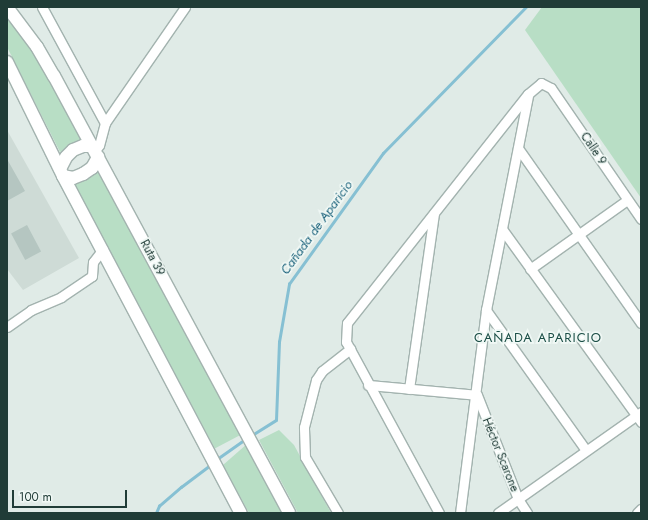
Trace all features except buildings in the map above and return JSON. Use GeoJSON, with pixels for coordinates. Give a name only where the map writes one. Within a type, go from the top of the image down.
{"type":"FeatureCollection","features":[{"type":"Feature","properties":{"kind":"main road","name":"Ruta 39"},"geometry":{"type":"LineString","coordinates":[[7,7],[37,47],[289,513]]}},
{"type":"Feature","properties":{"kind":"main road"},"geometry":{"type":"LineString","coordinates":[[7,62],[62,172],[241,513]]}},
{"type":"Feature","properties":{"kind":"main road"},"geometry":{"type":"LineString","coordinates":[[83,146],[95,152],[92,168],[83,174],[73,178],[62,172],[66,157],[73,150],[83,146]]}},
{"type":"Feature","properties":{"kind":"street"},"geometry":{"type":"LineString","coordinates":[[42,7],[105,124]]}},
{"type":"Feature","properties":{"kind":"street"},"geometry":{"type":"LineString","coordinates":[[95,152],[99,145],[105,124],[185,7]]}},
{"type":"Feature","properties":{"kind":"street","name":"Calle 9"},"geometry":{"type":"LineString","coordinates":[[528,94],[536,86],[543,83],[551,88],[641,219]]}},
{"type":"Feature","properties":{"kind":"street"},"geometry":{"type":"LineString","coordinates":[[460,513],[477,395],[486,310],[528,94]]}},
{"type":"Feature","properties":{"kind":"street"},"geometry":{"type":"LineString","coordinates":[[439,513],[350,349],[345,334],[347,323],[528,94]]}},
{"type":"Feature","properties":{"kind":"street"},"geometry":{"type":"LineString","coordinates":[[518,148],[641,323]]}},
{"type":"Feature","properties":{"kind":"street"},"geometry":{"type":"LineString","coordinates":[[530,269],[627,200]]}},
{"type":"Feature","properties":{"kind":"street"},"geometry":{"type":"LineString","coordinates":[[409,389],[434,213]]}},
{"type":"Feature","properties":{"kind":"street"},"geometry":{"type":"LineString","coordinates":[[498,513],[586,450],[639,417],[502,229]]}},
{"type":"Feature","properties":{"kind":"street"},"geometry":{"type":"LineString","coordinates":[[7,327],[31,310],[62,297],[92,276],[93,262],[103,249]]}},
{"type":"Feature","properties":{"kind":"street"},"geometry":{"type":"LineString","coordinates":[[486,310],[586,450]]}},
{"type":"Feature","properties":{"kind":"street"},"geometry":{"type":"LineString","coordinates":[[338,513],[305,457],[304,427],[316,380],[322,371],[350,349]]}},
{"type":"Feature","properties":{"kind":"street"},"geometry":{"type":"LineString","coordinates":[[368,384],[477,395]]}},
{"type":"Feature","properties":{"kind":"street","name":"Héctor Scarone"},"geometry":{"type":"LineString","coordinates":[[477,395],[518,499],[527,513]]}},
{"type":"Feature","properties":{"kind":"street"},"geometry":{"type":"LineString","coordinates":[[637,513],[641,509]]}},
{"type":"Feature","properties":{"kind":"shaded area"},"geometry":{"type":"Polygon","coordinates":[[[7,130],[79,258],[23,290],[7,269],[7,130]]]}},
{"type":"Feature","properties":{"kind":"green space"},"geometry":{"type":"Polygon","coordinates":[[[542,7],[641,7],[641,198],[525,30],[542,7]]]}},
{"type":"Feature","properties":{"kind":"green space"},"geometry":{"type":"Polygon","coordinates":[[[7,16],[32,50],[83,138],[60,152],[7,47],[7,16]]]}},
{"type":"Feature","properties":{"kind":"green space"},"geometry":{"type":"Polygon","coordinates":[[[100,171],[240,435],[215,449],[74,185],[100,171]]]}},
{"type":"Feature","properties":{"kind":"green space"},"geometry":{"type":"Polygon","coordinates":[[[279,430],[294,445],[331,513],[298,513],[259,440],[279,430]]]}},
{"type":"Feature","properties":{"kind":"green space"},"geometry":{"type":"Polygon","coordinates":[[[247,444],[285,513],[249,513],[223,465],[247,444]]]}},
{"type":"Feature","properties":{"kind":"waterway","name":"Cañada de Aparicio"},"geometry":{"type":"LineString","coordinates":[[252,435],[276,420],[279,342],[289,284],[383,153],[526,7]]}},
{"type":"Feature","properties":{"kind":"waterway","name":"Cañada de Aparicio"},"geometry":{"type":"LineString","coordinates":[[217,459],[246,439]]}},
{"type":"Feature","properties":{"kind":"waterway","name":"Cañada de Aparicio"},"geometry":{"type":"LineString","coordinates":[[156,513],[159,506],[181,487],[212,464]]}},
{"type":"Feature","properties":{"kind":"district","name":"CAÑADA APARICIO"},"geometry":{"type":"Point","coordinates":[538,338]}}]}
